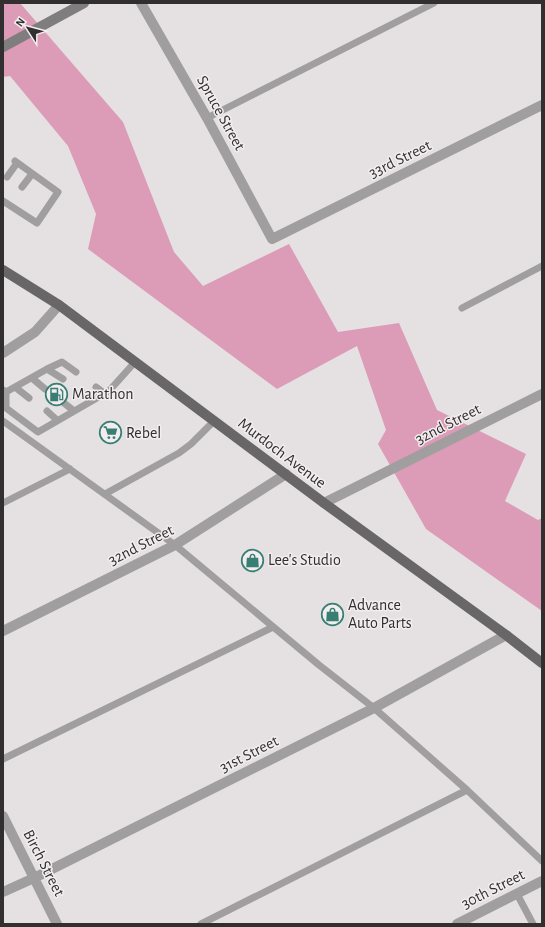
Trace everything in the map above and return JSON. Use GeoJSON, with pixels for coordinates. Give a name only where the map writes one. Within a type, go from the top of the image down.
{"type":"FeatureCollection","features":[{"type":"Feature","properties":{"kind":"main road","name":"Murdoch Avenue"},"geometry":{"type":"LineString","coordinates":[[3,270],[59,305],[324,503],[506,635],[542,663]]}},
{"type":"Feature","properties":{"kind":"street"},"geometry":{"type":"LineString","coordinates":[[3,47],[84,3]]}},
{"type":"Feature","properties":{"kind":"street","name":"Spruce Street"},"geometry":{"type":"LineString","coordinates":[[141,3],[207,118],[272,239]]}},
{"type":"Feature","properties":{"kind":"street","name":"33rd Street"},"geometry":{"type":"LineString","coordinates":[[272,239],[542,106]]}},
{"type":"Feature","properties":{"kind":"street"},"geometry":{"type":"LineString","coordinates":[[3,353],[35,332],[59,305]]}},
{"type":"Feature","properties":{"kind":"street","name":"32nd Street"},"geometry":{"type":"LineString","coordinates":[[324,503],[542,394]]}},
{"type":"Feature","properties":{"kind":"street","name":"32nd Street"},"geometry":{"type":"LineString","coordinates":[[3,631],[175,546],[286,474]]}},
{"type":"Feature","properties":{"kind":"street","name":"31st Street"},"geometry":{"type":"LineString","coordinates":[[3,892],[34,878],[374,708],[506,635]]}},
{"type":"Feature","properties":{"kind":"street","name":"Birch Street"},"geometry":{"type":"LineString","coordinates":[[3,816],[57,924]]}},
{"type":"Feature","properties":{"kind":"street","name":"30th Street"},"geometry":{"type":"LineString","coordinates":[[457,924],[542,881]]}},
{"type":"Feature","properties":{"kind":"lane"},"geometry":{"type":"LineString","coordinates":[[207,118],[434,3]]}},
{"type":"Feature","properties":{"kind":"lane"},"geometry":{"type":"LineString","coordinates":[[3,201],[11,202],[37,223],[58,192],[16,162],[7,177]]}},
{"type":"Feature","properties":{"kind":"lane"},"geometry":{"type":"LineString","coordinates":[[22,187],[32,174]]}},
{"type":"Feature","properties":{"kind":"lane"},"geometry":{"type":"LineString","coordinates":[[462,308],[542,266]]}},
{"type":"Feature","properties":{"kind":"lane"},"geometry":{"type":"LineString","coordinates":[[76,372],[62,362],[47,369],[5,391],[6,408],[38,432],[109,390],[135,362]]}},
{"type":"Feature","properties":{"kind":"lane"},"geometry":{"type":"LineString","coordinates":[[47,369],[63,379]]}},
{"type":"Feature","properties":{"kind":"lane"},"geometry":{"type":"LineString","coordinates":[[32,378],[46,389]]}},
{"type":"Feature","properties":{"kind":"lane"},"geometry":{"type":"LineString","coordinates":[[15,387],[28,398]]}},
{"type":"Feature","properties":{"kind":"lane"},"geometry":{"type":"LineString","coordinates":[[96,387],[104,393]]}},
{"type":"Feature","properties":{"kind":"lane"},"geometry":{"type":"LineString","coordinates":[[83,393],[92,400]]}},
{"type":"Feature","properties":{"kind":"lane"},"geometry":{"type":"LineString","coordinates":[[64,403],[74,411]]}},
{"type":"Feature","properties":{"kind":"lane"},"geometry":{"type":"LineString","coordinates":[[47,411],[58,420]]}},
{"type":"Feature","properties":{"kind":"lane"},"geometry":{"type":"LineString","coordinates":[[3,421],[175,546],[272,627],[374,708],[467,790],[542,861]]}},
{"type":"Feature","properties":{"kind":"lane"},"geometry":{"type":"LineString","coordinates":[[105,494],[179,453],[191,444],[214,421]]}},
{"type":"Feature","properties":{"kind":"lane"},"geometry":{"type":"LineString","coordinates":[[3,503],[70,469]]}},
{"type":"Feature","properties":{"kind":"lane"},"geometry":{"type":"LineString","coordinates":[[3,759],[272,627]]}},
{"type":"Feature","properties":{"kind":"lane"},"geometry":{"type":"LineString","coordinates":[[201,924],[467,790]]}},
{"type":"Feature","properties":{"kind":"lane"},"geometry":{"type":"LineString","coordinates":[[518,894],[533,924]]}},
{"type":"Feature","properties":{"kind":"shaded area"},"geometry":{"type":"Polygon","coordinates":[[[7,3],[20,3],[123,122],[174,252],[203,286],[289,244],[338,332],[399,323],[437,410],[526,454],[505,501],[538,520],[542,518],[542,611],[426,529],[378,444],[386,430],[357,346],[277,389],[88,249],[96,214],[68,146],[10,76],[3,77],[3,5],[7,3]]]}},
{"type":"Feature","properties":{"kind":"place","name":"Marathon"},"geometry":{"type":"Point","coordinates":[56,394]}},
{"type":"Feature","properties":{"kind":"place","name":"Rebel"},"geometry":{"type":"Point","coordinates":[110,433]}},
{"type":"Feature","properties":{"kind":"place","name":"Lee's Studio"},"geometry":{"type":"Point","coordinates":[253,560]}},
{"type":"Feature","properties":{"kind":"place","name":"Advance Auto Parts"},"geometry":{"type":"Point","coordinates":[333,614]}}]}
